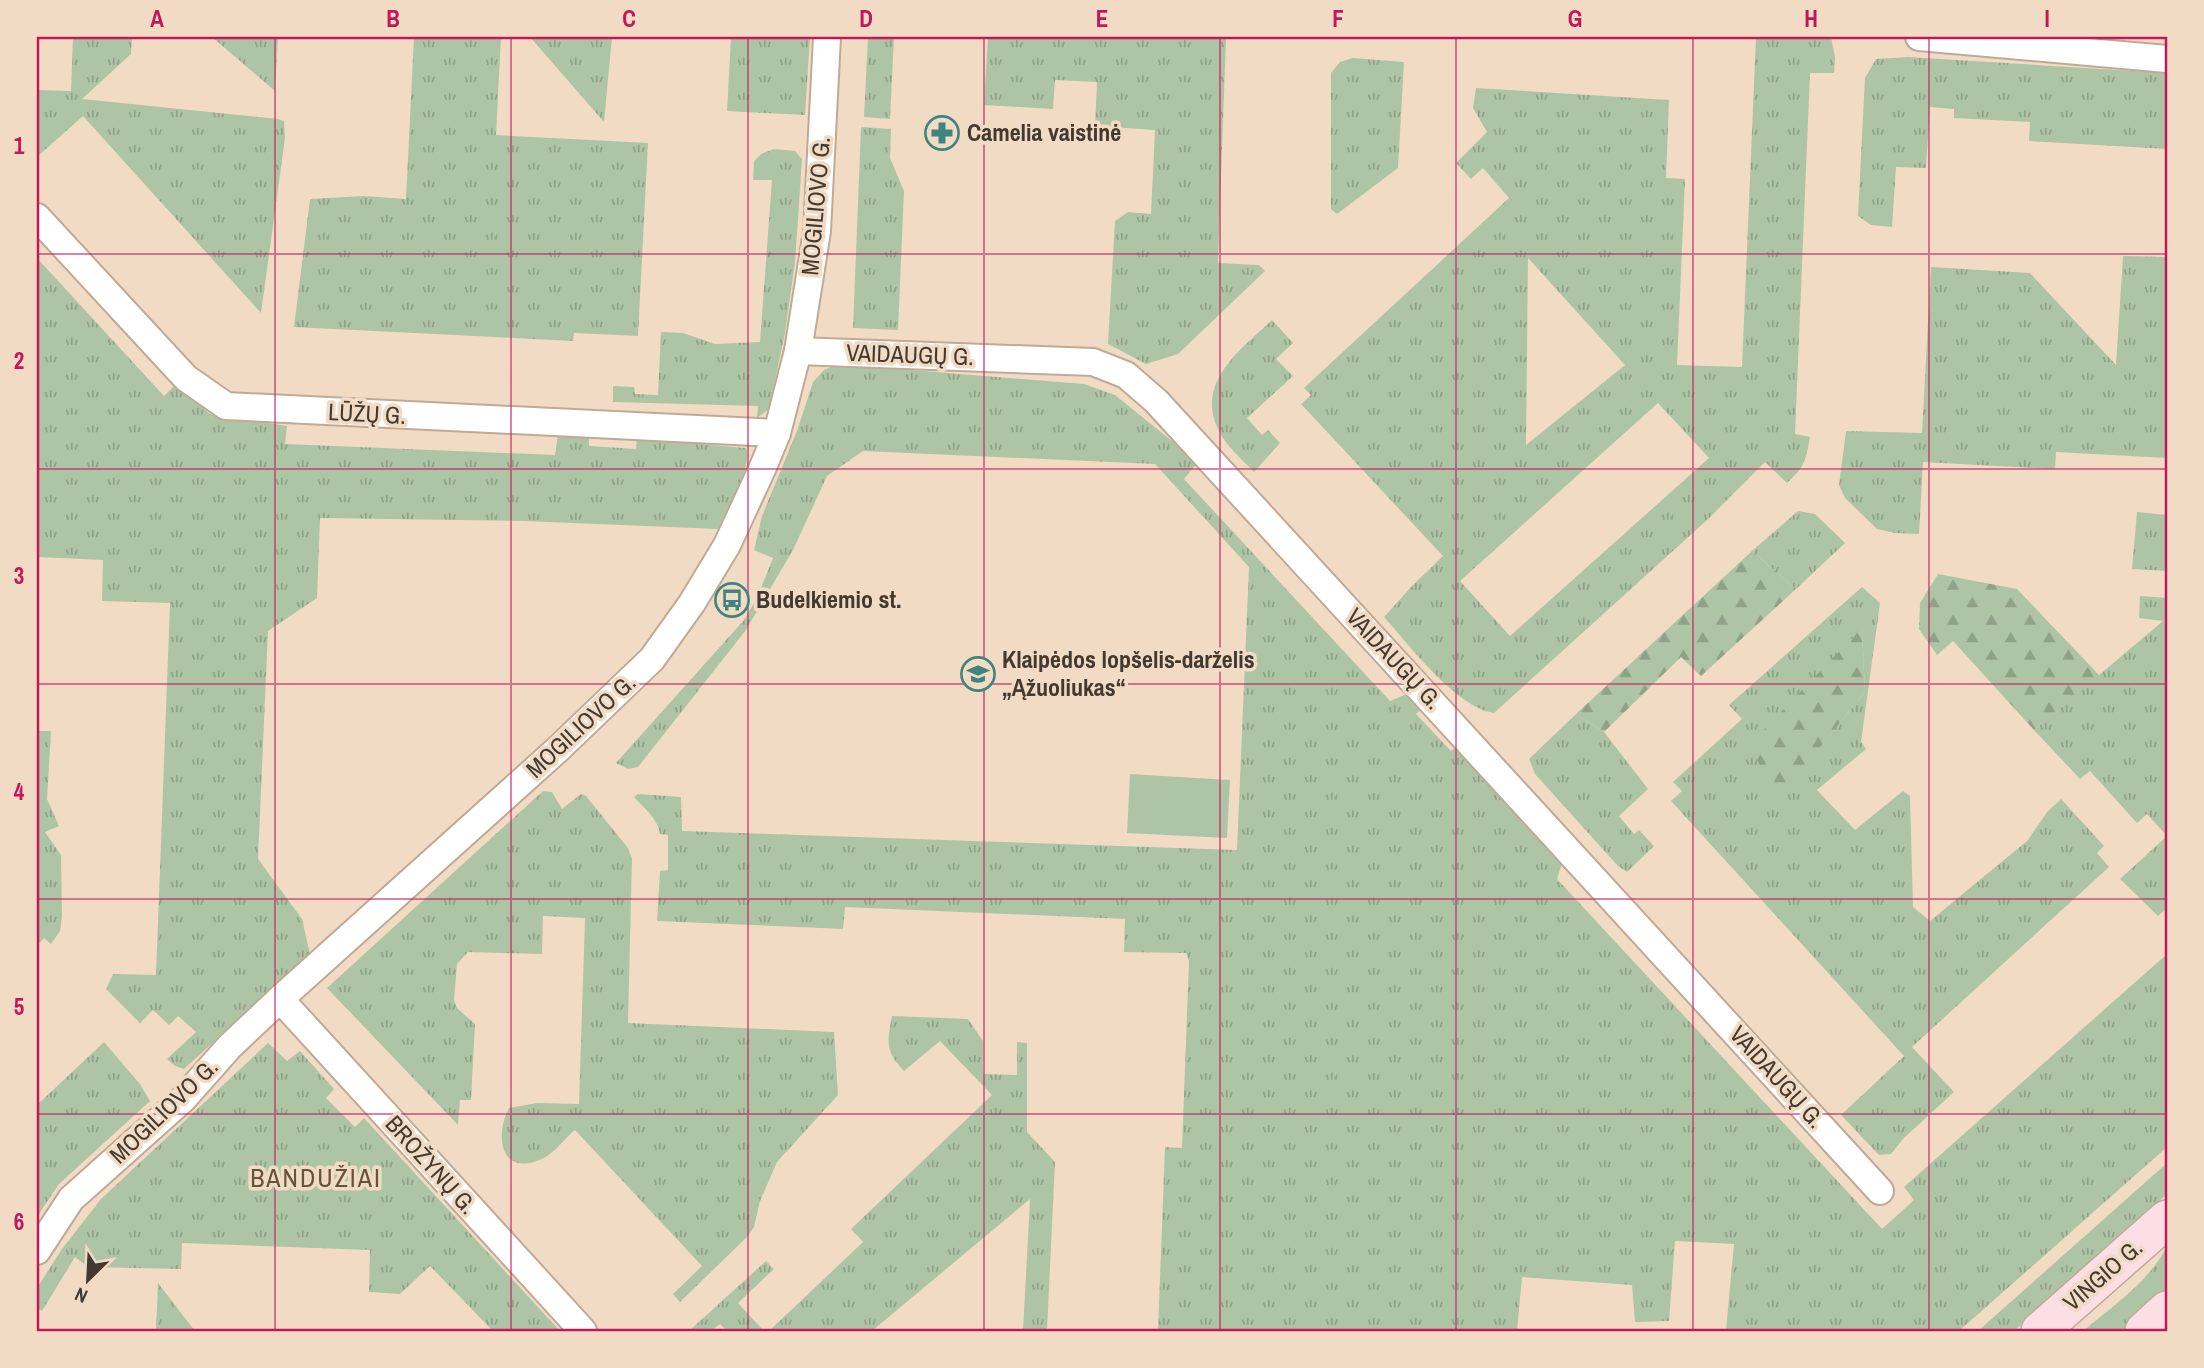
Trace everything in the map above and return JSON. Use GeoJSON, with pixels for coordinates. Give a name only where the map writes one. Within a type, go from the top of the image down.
{"type":"FeatureCollection","features":[{"type":"Feature","properties":{"kind":"main road","name":"VINGIO G."},"geometry":{"type":"LineString","coordinates":[[2040,1331],[2167,1219]]}},
{"type":"Feature","properties":{"kind":"main road"},"geometry":{"type":"LineString","coordinates":[[2144,1331],[2167,1310]]}},
{"type":"Feature","properties":{"kind":"street","name":"MOGILIOVO G."},"geometry":{"type":"LineString","coordinates":[[37,1251],[71,1199],[183,1099],[230,1046],[557,750],[652,659],[692,603],[727,545],[777,433],[799,351],[817,231],[827,37]]}},
{"type":"Feature","properties":{"kind":"street"},"geometry":{"type":"LineString","coordinates":[[1919,37],[2167,59]]}},
{"type":"Feature","properties":{"kind":"street","name":"LŪŽŲ G."},"geometry":{"type":"LineString","coordinates":[[37,217],[186,377],[226,406],[777,433]]}},
{"type":"Feature","properties":{"kind":"street","name":"VAIDAUGŲ G."},"geometry":{"type":"LineString","coordinates":[[799,351],[1093,362],[1126,375],[1166,411],[1880,1191]]}},
{"type":"Feature","properties":{"kind":"street","name":"BROŽYNŲ G."},"geometry":{"type":"LineString","coordinates":[[281,999],[583,1331]]}},
{"type":"Feature","properties":{"kind":"green space"},"geometry":{"type":"Polygon","coordinates":[[[73,37],[132,37],[131,54],[82,99],[284,121],[285,138],[261,313],[83,116],[37,157],[37,90],[71,91],[73,37]]]}},
{"type":"Feature","properties":{"kind":"green space"},"geometry":{"type":"Polygon","coordinates":[[[212,37],[278,37],[275,91],[212,37]]]}},
{"type":"Feature","properties":{"kind":"green space"},"geometry":{"type":"Polygon","coordinates":[[[414,37],[501,37],[496,135],[648,143],[638,336],[574,333],[573,341],[294,327],[310,199],[363,196],[406,199],[414,37]]]}},
{"type":"Feature","properties":{"kind":"green space"},"geometry":{"type":"Polygon","coordinates":[[[530,37],[612,37],[604,122],[530,37]]]}},
{"type":"Feature","properties":{"kind":"green space"},"geometry":{"type":"Polygon","coordinates":[[[731,37],[810,37],[805,115],[727,111],[731,37]]]}},
{"type":"Feature","properties":{"kind":"green space"},"geometry":{"type":"Polygon","coordinates":[[[868,37],[894,37],[890,119],[864,117],[868,37]]]}},
{"type":"Feature","properties":{"kind":"green space"},"geometry":{"type":"Polygon","coordinates":[[[988,37],[1226,37],[1218,263],[1259,265],[1265,271],[1178,354],[1146,364],[1108,344],[1115,221],[1128,212],[1151,214],[1155,130],[1095,126],[1097,82],[1055,80],[1053,109],[984,105],[988,37]]]}},
{"type":"Feature","properties":{"kind":"green space"},"geometry":{"type":"Polygon","coordinates":[[[1756,37],[1831,37],[1835,57],[1834,73],[1810,73],[1795,434],[1810,437],[1804,462],[1787,483],[1765,462],[1706,521],[1494,713],[1480,709],[1450,688],[1434,674],[1384,617],[1443,556],[1301,404],[1311,395],[1304,388],[1509,198],[1483,168],[1471,179],[1456,163],[1487,132],[1473,108],[1476,88],[1669,100],[1666,178],[1685,179],[1677,365],[1742,367],[1756,37]],[[1528,258],[1526,445],[1625,365],[1528,258]],[[1658,403],[1460,581],[1510,636],[1709,458],[1658,403]]]}},
{"type":"Feature","properties":{"kind":"green space"},"geometry":{"type":"Polygon","coordinates":[[[1908,57],[2167,73],[2167,149],[2029,141],[2030,122],[1954,118],[1954,109],[1930,107],[1926,168],[1896,167],[1892,227],[1871,225],[1858,216],[1865,78],[1876,59],[1908,57]]]}},
{"type":"Feature","properties":{"kind":"green space"},"geometry":{"type":"Polygon","coordinates":[[[1353,58],[1404,62],[1398,168],[1337,214],[1331,209],[1331,73],[1340,62],[1353,58]]]}},
{"type":"Feature","properties":{"kind":"green space"},"geometry":{"type":"Polygon","coordinates":[[[861,127],[891,129],[890,158],[904,191],[898,330],[853,328],[861,127]]]}},
{"type":"Feature","properties":{"kind":"green space"},"geometry":{"type":"Polygon","coordinates":[[[774,149],[795,151],[802,159],[795,263],[785,333],[769,409],[757,418],[758,406],[613,402],[613,386],[634,387],[635,394],[658,395],[661,332],[683,333],[715,344],[760,342],[772,180],[753,180],[754,161],[761,154],[774,149]]]}},
{"type":"Feature","properties":{"kind":"green space"},"geometry":{"type":"Polygon","coordinates":[[[2123,256],[2167,257],[2167,458],[2056,452],[2055,469],[1923,462],[1919,534],[1877,529],[1845,498],[1839,485],[1846,431],[1922,433],[1931,267],[2030,273],[2116,365],[2123,256]]]}},
{"type":"Feature","properties":{"kind":"green space"},"geometry":{"type":"Polygon","coordinates":[[[37,258],[164,396],[176,384],[210,414],[287,426],[285,444],[555,455],[558,435],[589,437],[589,446],[636,449],[637,439],[746,448],[743,477],[718,529],[524,521],[320,518],[317,598],[268,631],[258,859],[302,919],[310,954],[184,1069],[167,1059],[196,1032],[178,1016],[169,1025],[153,1010],[140,1023],[106,989],[113,974],[156,975],[170,603],[102,601],[103,560],[37,557],[37,258]]]}},
{"type":"Feature","properties":{"kind":"green space"},"geometry":{"type":"Polygon","coordinates":[[[1272,320],[1293,343],[1276,359],[1293,376],[1247,418],[1262,435],[1268,430],[1280,443],[1254,472],[1222,437],[1213,414],[1212,397],[1224,368],[1272,320]]]}},
{"type":"Feature","properties":{"kind":"green space"},"geometry":{"type":"Polygon","coordinates":[[[838,364],[1084,384],[1115,395],[1198,462],[1184,479],[1390,701],[1407,694],[1422,708],[1416,714],[1451,751],[1457,746],[1562,863],[1557,879],[1882,1229],[1914,1200],[1904,1187],[2167,954],[2167,1147],[1959,1331],[1726,1331],[1734,1244],[1675,1241],[1669,1321],[1635,1322],[1632,1285],[1522,1277],[1517,1331],[1158,1331],[1165,1147],[1182,1148],[1189,961],[1186,953],[1124,952],[1125,919],[845,907],[843,929],[657,921],[660,871],[668,870],[668,835],[660,834],[654,819],[634,797],[638,794],[681,797],[682,831],[1237,850],[1249,567],[1155,464],[863,451],[827,476],[793,550],[746,630],[638,767],[628,769],[616,763],[744,620],[757,598],[773,558],[754,550],[762,516],[797,431],[813,382],[824,370],[838,364]]]}},
{"type":"Feature","properties":{"kind":"green space"},"geometry":{"type":"Polygon","coordinates":[[[1798,511],[1815,514],[1845,543],[1796,589],[1752,551],[1798,511]]]}},
{"type":"Feature","properties":{"kind":"green space"},"geometry":{"type":"Polygon","coordinates":[[[2137,512],[2167,515],[2167,571],[2132,569],[2137,512]]]}},
{"type":"Feature","properties":{"kind":"green space"},"geometry":{"type":"Polygon","coordinates":[[[1752,551],[1796,589],[1701,676],[1681,657],[1604,732],[1576,714],[1752,551]]]}},
{"type":"Feature","properties":{"kind":"green space"},"geometry":{"type":"Polygon","coordinates":[[[1938,574],[2017,589],[2100,676],[2034,730],[1953,641],[1937,655],[1919,629],[1920,603],[1938,574]]]}},
{"type":"Feature","properties":{"kind":"green space"},"geometry":{"type":"Polygon","coordinates":[[[1862,587],[1880,603],[1861,742],[1866,749],[1817,790],[1855,830],[1903,791],[1910,796],[1913,907],[1930,921],[2027,841],[2048,811],[2061,799],[2104,846],[2097,853],[2109,867],[1912,1047],[1954,1092],[1904,1138],[1891,1154],[1879,1155],[1841,1115],[1904,1056],[1671,801],[1682,791],[1673,782],[1742,719],[1729,705],[1862,587]],[[1862,628],[1776,800],[1865,692],[1862,628]]]}},
{"type":"Feature","properties":{"kind":"green space"},"geometry":{"type":"Polygon","coordinates":[[[2140,596],[2167,598],[2167,836],[2147,814],[2137,823],[2090,771],[2080,779],[2034,730],[2163,621],[2139,618],[2140,596]]]}},
{"type":"Feature","properties":{"kind":"green space"},"geometry":{"type":"Polygon","coordinates":[[[1862,628],[1865,692],[1776,801],[1750,744],[1862,628]]]}},
{"type":"Feature","properties":{"kind":"green space"},"geometry":{"type":"Polygon","coordinates":[[[1576,714],[1604,732],[1648,789],[1619,816],[1634,834],[1639,830],[1654,846],[1627,872],[1618,866],[1535,774],[1529,759],[1576,714]]]}},
{"type":"Feature","properties":{"kind":"green space"},"geometry":{"type":"Polygon","coordinates":[[[37,731],[51,731],[47,799],[59,826],[45,832],[61,855],[62,916],[60,931],[51,944],[44,938],[37,946],[37,731]]]}},
{"type":"Feature","properties":{"kind":"green space"},"geometry":{"type":"Polygon","coordinates":[[[1130,774],[1230,780],[1227,838],[1127,833],[1130,774]]]}},
{"type":"Feature","properties":{"kind":"green space"},"geometry":{"type":"Polygon","coordinates":[[[543,791],[552,792],[562,809],[581,794],[586,796],[628,848],[632,859],[628,1023],[834,1032],[838,1095],[777,1162],[760,1201],[754,1227],[748,1236],[680,1302],[673,1294],[702,1266],[575,1130],[542,1159],[517,1163],[504,1151],[502,1131],[509,1108],[537,1103],[579,1104],[585,918],[543,916],[542,954],[468,952],[457,964],[454,1000],[457,1008],[475,1024],[471,1100],[460,1100],[458,1125],[327,988],[543,791]]]}},
{"type":"Feature","properties":{"kind":"green space"},"geometry":{"type":"Polygon","coordinates":[[[2167,836],[2167,908],[2158,916],[2120,879],[2167,836]]]}},
{"type":"Feature","properties":{"kind":"green space"},"geometry":{"type":"Polygon","coordinates":[[[892,1016],[968,1019],[983,1041],[983,1074],[1017,1075],[1017,1042],[1027,1043],[1027,1132],[1055,1162],[1047,1331],[1023,1331],[1030,1199],[872,1331],[769,1331],[863,1242],[851,1229],[992,1095],[940,1041],[904,1071],[893,1058],[889,1046],[892,1016]]]}},
{"type":"Feature","properties":{"kind":"green space"},"geometry":{"type":"Polygon","coordinates":[[[104,1042],[140,1084],[150,1101],[59,1184],[37,1217],[37,1105],[104,1042]]]}},
{"type":"Feature","properties":{"kind":"green space"},"geometry":{"type":"Polygon","coordinates":[[[268,1043],[287,1061],[300,1051],[334,1089],[326,1098],[355,1127],[364,1118],[560,1331],[493,1331],[430,1266],[400,1294],[369,1292],[370,1250],[182,1243],[181,1269],[88,1267],[75,1257],[42,1311],[37,1307],[37,1288],[62,1249],[101,1199],[268,1043]]]}},
{"type":"Feature","properties":{"kind":"green space"},"geometry":{"type":"Polygon","coordinates":[[[2167,1163],[2167,1194],[2014,1331],[1978,1331],[2167,1163]]]}},
{"type":"Feature","properties":{"kind":"green space"},"geometry":{"type":"Polygon","coordinates":[[[2167,1246],[2167,1291],[2122,1331],[2083,1331],[2141,1282],[2167,1246]]]}},
{"type":"Feature","properties":{"kind":"green space"},"geometry":{"type":"Polygon","coordinates":[[[766,1261],[774,1269],[738,1303],[764,1331],[727,1331],[720,1324],[711,1331],[689,1331],[766,1261]]]}},
{"type":"Feature","properties":{"kind":"green space"},"geometry":{"type":"Polygon","coordinates":[[[158,1283],[195,1331],[156,1331],[158,1283]]]}},
{"type":"Feature","properties":{"kind":"place","name":"Camelia vaistinė"},"geometry":{"type":"Point","coordinates":[942,133]}},
{"type":"Feature","properties":{"kind":"place","name":"Budelkiemio st."},"geometry":{"type":"Point","coordinates":[732,600]}},
{"type":"Feature","properties":{"kind":"place","name":"Klaipėdos lopšelis-darželis „Ąžuoliukas“"},"geometry":{"type":"Point","coordinates":[978,674]}},
{"type":"Feature","properties":{"kind":"district","name":"BANDUŽIAI"},"geometry":{"type":"Point","coordinates":[316,1178]}}]}
